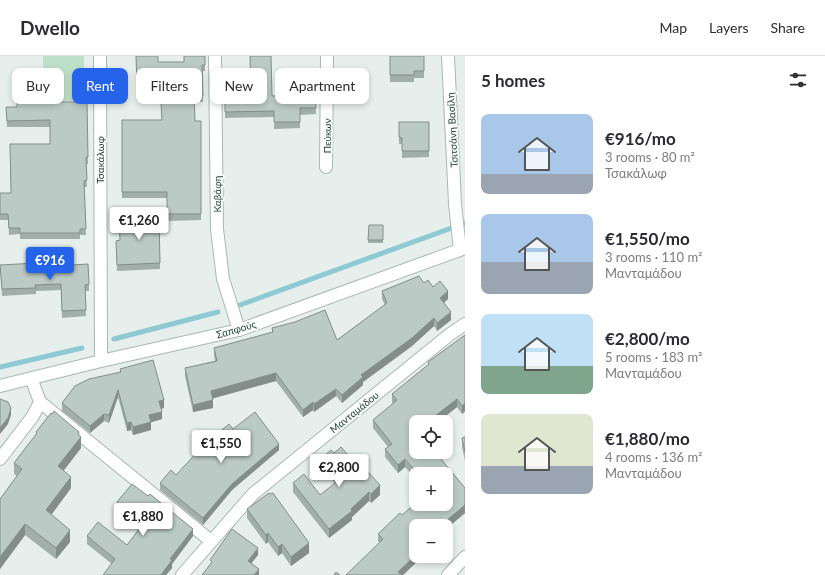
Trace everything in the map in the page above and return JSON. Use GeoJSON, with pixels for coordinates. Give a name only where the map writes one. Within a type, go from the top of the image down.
{"type":"FeatureCollection","features":[{"type":"Feature","properties":{"kind":"street","name":"Τσακάλωφ"},"geometry":{"type":"LineString","coordinates":[[100,56],[101,361]]}},
{"type":"Feature","properties":{"kind":"street","name":"Καβάφη"},"geometry":{"type":"LineString","coordinates":[[215,56],[217,229],[223,279],[239,330]]}},
{"type":"Feature","properties":{"kind":"street","name":"Πεύκων"},"geometry":{"type":"LineString","coordinates":[[326,167],[327,56]]}},
{"type":"Feature","properties":{"kind":"street","name":"Τσιτσάνη Βασίλη"},"geometry":{"type":"LineString","coordinates":[[448,56],[455,204],[461,245]]}},
{"type":"Feature","properties":{"kind":"street","name":"Σαπφούς"},"geometry":{"type":"LineString","coordinates":[[0,386],[101,361],[239,330],[461,245]]}},
{"type":"Feature","properties":{"kind":"street","name":"Μανταμάδου"},"geometry":{"type":"LineString","coordinates":[[182,575],[253,494],[449,335],[465,324]]}},
{"type":"Feature","properties":{"kind":"street"},"geometry":{"type":"LineString","coordinates":[[31,378],[40,402],[211,541]]}},
{"type":"Feature","properties":{"kind":"street"},"geometry":{"type":"LineString","coordinates":[[0,458],[33,416],[40,402]]}},
{"type":"Feature","properties":{"kind":"street"},"geometry":{"type":"LineString","coordinates":[[448,575],[465,557]]}},
{"type":"Feature","properties":{"kind":"green space"},"geometry":{"type":"Polygon","coordinates":[[[43,56],[84,56],[84,68],[72,68],[72,101],[64,101],[64,68],[43,68],[43,56]]]}},
{"type":"Feature","properties":{"kind":"building"},"geometry":{"type":"Polygon","coordinates":[[[136,56],[158,56],[158,62],[184,62],[184,56],[205,56],[205,65],[202,65],[203,96],[202,68],[136,68],[136,56]]]}},
{"type":"Feature","properties":{"kind":"building"},"geometry":{"type":"Polygon","coordinates":[[[250,56],[271,56],[272,96],[275,96],[275,104],[316,104],[316,108],[300,108],[300,122],[274,122],[274,111],[225,112],[225,104],[267,104],[267,68],[250,68],[250,56]]]}},
{"type":"Feature","properties":{"kind":"building"},"geometry":{"type":"Polygon","coordinates":[[[390,56],[424,56],[424,71],[414,71],[414,75],[390,75],[390,56]]]}},
{"type":"Feature","properties":{"kind":"building"},"geometry":{"type":"Polygon","coordinates":[[[64,102],[72,102],[72,104],[87,104],[88,157],[86,157],[87,180],[84,181],[86,229],[80,229],[80,233],[20,233],[20,228],[9,228],[8,214],[0,214],[0,193],[11,193],[10,144],[50,144],[50,120],[7,121],[6,107],[17,107],[17,104],[64,104],[64,102]]]}},
{"type":"Feature","properties":{"kind":"building"},"geometry":{"type":"Polygon","coordinates":[[[161,104],[194,104],[195,121],[201,121],[201,214],[167,214],[167,192],[122,192],[122,120],[162,120],[161,104]]]}},
{"type":"Feature","properties":{"kind":"building"},"geometry":{"type":"Polygon","coordinates":[[[399,122],[429,122],[429,151],[402,151],[402,138],[399,137],[399,122]]]}},
{"type":"Feature","properties":{"kind":"building"},"geometry":{"type":"Polygon","coordinates":[[[159,216],[160,263],[117,265],[116,241],[120,240],[119,217],[159,216]]]}},
{"type":"Feature","properties":{"kind":"building"},"geometry":{"type":"Polygon","coordinates":[[[369,225],[383,225],[383,240],[368,240],[369,225]]]}},
{"type":"Feature","properties":{"kind":"building"},"geometry":{"type":"Polygon","coordinates":[[[56,262],[56,266],[88,264],[89,284],[85,285],[86,310],[62,311],[61,284],[35,285],[36,288],[2,289],[0,265],[56,262]]]}},
{"type":"Feature","properties":{"kind":"building"},"geometry":{"type":"Polygon","coordinates":[[[419,276],[424,283],[428,280],[433,287],[440,281],[448,291],[440,298],[451,312],[437,323],[434,318],[412,338],[361,375],[363,377],[342,395],[336,389],[314,404],[313,402],[303,410],[276,373],[211,391],[213,400],[193,405],[185,368],[217,361],[214,348],[273,332],[272,328],[295,322],[325,310],[337,340],[387,303],[382,291],[419,276]]]}},
{"type":"Feature","properties":{"kind":"building"},"geometry":{"type":"Polygon","coordinates":[[[465,335],[465,403],[462,406],[457,399],[436,415],[409,415],[409,459],[441,459],[448,467],[412,467],[405,459],[398,465],[385,449],[392,444],[373,420],[397,400],[392,394],[429,364],[428,362],[465,335]]]}},
{"type":"Feature","properties":{"kind":"building"},"geometry":{"type":"Polygon","coordinates":[[[153,360],[164,400],[159,401],[162,412],[149,415],[151,422],[133,427],[131,422],[127,423],[118,390],[109,415],[104,414],[90,426],[62,403],[75,386],[89,379],[121,372],[120,369],[153,360]]]}},
{"type":"Feature","properties":{"kind":"building"},"geometry":{"type":"Polygon","coordinates":[[[0,399],[8,402],[11,408],[8,418],[0,428],[0,399]]]}},
{"type":"Feature","properties":{"kind":"building"},"geometry":{"type":"Polygon","coordinates":[[[54,411],[79,432],[78,434],[81,437],[58,466],[71,477],[46,510],[70,530],[56,548],[25,524],[0,557],[0,499],[22,469],[14,463],[37,433],[36,432],[54,411]]]}},
{"type":"Feature","properties":{"kind":"building"},"geometry":{"type":"Polygon","coordinates":[[[255,412],[279,444],[232,484],[203,518],[160,483],[171,470],[176,475],[202,447],[229,424],[233,429],[255,412]]]}},
{"type":"Feature","properties":{"kind":"building"},"geometry":{"type":"Polygon","coordinates":[[[465,437],[465,452],[462,438],[465,437]]]}},
{"type":"Feature","properties":{"kind":"building"},"geometry":{"type":"Polygon","coordinates":[[[341,447],[354,462],[357,460],[380,485],[371,494],[369,492],[351,509],[352,511],[329,529],[293,483],[304,474],[320,495],[340,479],[322,458],[331,450],[334,453],[341,447]]]}},
{"type":"Feature","properties":{"kind":"building"},"geometry":{"type":"Polygon","coordinates":[[[453,474],[465,488],[465,505],[448,519],[409,519],[409,562],[398,572],[402,575],[346,575],[383,539],[378,534],[400,513],[402,515],[409,509],[409,511],[453,511],[453,474]]]}},
{"type":"Feature","properties":{"kind":"building"},"geometry":{"type":"Polygon","coordinates":[[[132,484],[148,496],[150,494],[193,529],[170,559],[172,560],[161,575],[103,575],[115,559],[87,536],[98,522],[127,545],[144,523],[117,502],[132,484]]]}},
{"type":"Feature","properties":{"kind":"building"},"geometry":{"type":"Polygon","coordinates":[[[269,493],[273,493],[309,543],[291,557],[282,544],[278,547],[268,533],[266,535],[247,509],[269,493]]]}},
{"type":"Feature","properties":{"kind":"building"},"geometry":{"type":"Polygon","coordinates":[[[232,529],[258,548],[248,561],[259,569],[254,575],[202,575],[212,562],[210,560],[232,529]]]}},
{"type":"Feature","properties":{"kind":"waterway"},"geometry":{"type":"LineString","coordinates":[[240,305],[465,223]]}},
{"type":"Feature","properties":{"kind":"waterway"},"geometry":{"type":"LineString","coordinates":[[114,339],[218,312]]}},
{"type":"Feature","properties":{"kind":"waterway"},"geometry":{"type":"LineString","coordinates":[[0,367],[82,348]]}}]}
